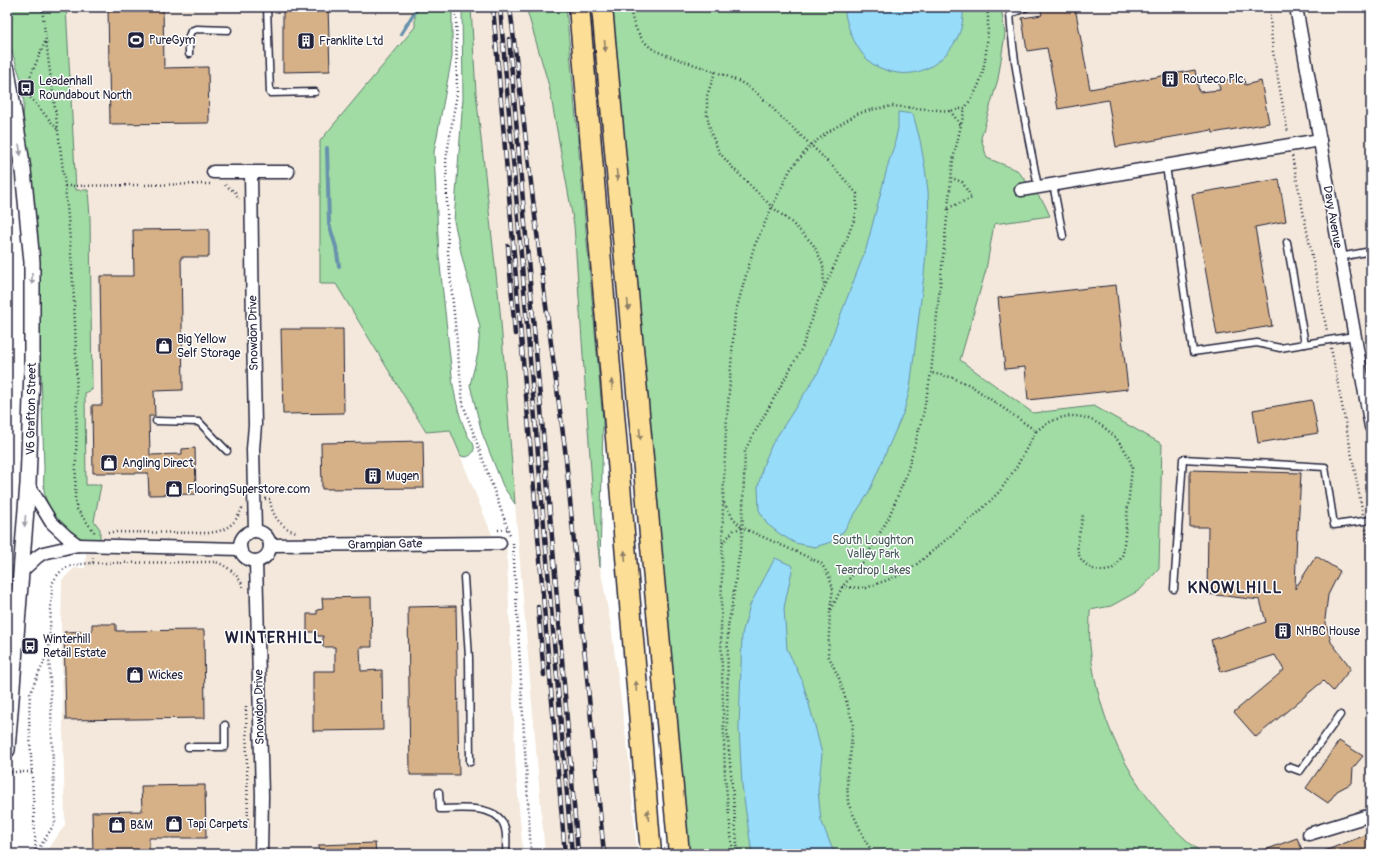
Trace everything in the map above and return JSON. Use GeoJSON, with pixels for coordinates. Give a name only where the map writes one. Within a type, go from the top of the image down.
{"type":"FeatureCollection","features":[{"type":"Feature","properties":{"kind":"highway"},"geometry":{"type":"LineString","coordinates":[[579,7],[602,259],[626,566],[651,854]]}},
{"type":"Feature","properties":{"kind":"highway"},"geometry":{"type":"LineString","coordinates":[[602,7],[679,854]]}},
{"type":"Feature","properties":{"kind":"street","name":"Davy Avenue"},"geometry":{"type":"LineString","coordinates":[[1296,7],[1371,427]]}},
{"type":"Feature","properties":{"kind":"street","name":"V6 Grafton Street"},"geometry":{"type":"LineString","coordinates":[[7,70],[23,170],[32,262],[32,398],[28,484],[7,750]]}},
{"type":"Feature","properties":{"kind":"street"},"geometry":{"type":"LineString","coordinates":[[1021,190],[1320,140]]}},
{"type":"Feature","properties":{"kind":"street"},"geometry":{"type":"LineString","coordinates":[[213,178],[251,172],[288,172]]}},
{"type":"Feature","properties":{"kind":"street","name":"Snowdon Drive"},"geometry":{"type":"LineString","coordinates":[[251,172],[255,531]]}},
{"type":"Feature","properties":{"kind":"street"},"geometry":{"type":"LineString","coordinates":[[28,484],[51,522],[78,545]]}},
{"type":"Feature","properties":{"kind":"street"},"geometry":{"type":"LineString","coordinates":[[255,531],[261,532],[267,536],[270,545],[268,553],[265,557],[256,561],[249,560],[243,555],[240,549],[240,544],[244,535],[248,532],[255,531]]}},
{"type":"Feature","properties":{"kind":"street","name":"Grampian Gate"},"geometry":{"type":"LineString","coordinates":[[270,545],[500,543]]}},
{"type":"Feature","properties":{"kind":"street"},"geometry":{"type":"LineString","coordinates":[[21,572],[43,553],[78,545],[240,549]]}},
{"type":"Feature","properties":{"kind":"street","name":"Snowdon Drive"},"geometry":{"type":"LineString","coordinates":[[256,561],[262,789],[262,854]]}},
{"type":"Feature","properties":{"kind":"street"},"geometry":{"type":"LineString","coordinates":[[1309,834],[1371,815]]}},
{"type":"Feature","properties":{"kind":"lane"},"geometry":{"type":"LineString","coordinates":[[267,7],[270,93],[315,92]]}},
{"type":"Feature","properties":{"kind":"lane"},"geometry":{"type":"LineString","coordinates":[[1027,7],[1010,14],[1022,107],[1038,187]]}},
{"type":"Feature","properties":{"kind":"lane"},"geometry":{"type":"LineString","coordinates":[[189,54],[189,36],[191,31],[196,29],[228,30]]}},
{"type":"Feature","properties":{"kind":"lane"},"geometry":{"type":"LineString","coordinates":[[1166,166],[1193,352],[1257,343],[1280,348],[1354,336]]}},
{"type":"Feature","properties":{"kind":"lane"},"geometry":{"type":"LineString","coordinates":[[1053,184],[1063,236]]}},
{"type":"Feature","properties":{"kind":"lane"},"geometry":{"type":"LineString","coordinates":[[1287,242],[1305,344]]}},
{"type":"Feature","properties":{"kind":"lane"},"geometry":{"type":"LineString","coordinates":[[1340,257],[1371,251]]}},
{"type":"Feature","properties":{"kind":"lane"},"geometry":{"type":"LineString","coordinates":[[156,421],[199,422],[226,450]]}},
{"type":"Feature","properties":{"kind":"lane"},"geometry":{"type":"LineString","coordinates":[[1174,589],[1183,459],[1325,467],[1334,525],[1368,521]]}},
{"type":"Feature","properties":{"kind":"lane"},"geometry":{"type":"LineString","coordinates":[[464,577],[469,658],[470,762]]}},
{"type":"Feature","properties":{"kind":"lane"},"geometry":{"type":"LineString","coordinates":[[1289,767],[1300,771],[1340,715]]}},
{"type":"Feature","properties":{"kind":"lane"},"geometry":{"type":"LineString","coordinates":[[188,747],[225,747],[225,725]]}},
{"type":"Feature","properties":{"kind":"lane"},"geometry":{"type":"LineString","coordinates":[[440,792],[440,809],[482,810],[491,812],[498,817],[506,830],[506,854]]}},
{"type":"Feature","properties":{"kind":"path"},"geometry":{"type":"LineString","coordinates":[[42,7],[59,130],[69,230],[76,340],[77,418],[75,499],[77,509],[94,532],[93,563]]}},
{"type":"Feature","properties":{"kind":"path"},"geometry":{"type":"LineString","coordinates":[[456,7],[457,93],[446,160],[448,253],[463,404],[513,544],[531,854]]}},
{"type":"Feature","properties":{"kind":"path"},"geometry":{"type":"LineString","coordinates":[[630,7],[632,19],[636,29],[651,47],[662,53],[745,84],[811,145],[857,194],[856,216],[818,300],[802,348],[745,450],[742,528],[728,626],[727,728],[738,854]]}},
{"type":"Feature","properties":{"kind":"path"},"geometry":{"type":"LineString","coordinates":[[830,612],[842,587],[862,564],[888,519],[906,476],[923,415],[931,373],[953,160],[965,108],[981,78],[986,47],[987,7]]}},
{"type":"Feature","properties":{"kind":"path"},"geometry":{"type":"LineString","coordinates":[[1270,7],[1273,52],[1290,145],[1329,340],[1368,521],[1371,558]]}},
{"type":"Feature","properties":{"kind":"path"},"geometry":{"type":"LineString","coordinates":[[46,41],[27,84],[29,96],[59,130]]}},
{"type":"Feature","properties":{"kind":"path"},"geometry":{"type":"LineString","coordinates":[[715,72],[707,96],[707,115],[711,133],[719,152],[772,207],[791,222],[813,244],[823,264],[824,286]]}},
{"type":"Feature","properties":{"kind":"path"},"geometry":{"type":"LineString","coordinates":[[733,854],[725,768],[721,634],[723,502],[726,431],[735,314],[754,247],[790,170],[811,145],[828,132],[856,114],[892,106],[950,111],[965,108]]}},
{"type":"Feature","properties":{"kind":"path"},"geometry":{"type":"LineString","coordinates":[[950,111],[961,125]]}},
{"type":"Feature","properties":{"kind":"path"},"geometry":{"type":"LineString","coordinates":[[64,186],[213,178]]}},
{"type":"Feature","properties":{"kind":"path"},"geometry":{"type":"LineString","coordinates":[[948,208],[972,198],[962,182],[952,178]]}},
{"type":"Feature","properties":{"kind":"path"},"geometry":{"type":"LineString","coordinates":[[222,184],[232,188],[240,201]]}},
{"type":"Feature","properties":{"kind":"path"},"geometry":{"type":"LineString","coordinates":[[931,373],[952,377],[970,385],[1036,431]]}},
{"type":"Feature","properties":{"kind":"path"},"geometry":{"type":"LineString","coordinates":[[842,587],[866,588],[898,576],[918,564],[979,512],[1000,491],[1036,431],[1044,425],[1062,418],[1074,416],[1083,418],[1110,432],[1128,455],[1132,468],[1123,554],[1118,563],[1109,570],[1098,571],[1087,565],[1080,557],[1077,550],[1083,514]]}},
{"type":"Feature","properties":{"kind":"path"},"geometry":{"type":"LineString","coordinates":[[102,532],[217,532],[224,530],[233,524],[242,509],[243,501],[270,499],[271,509],[281,524],[294,531],[302,533]]}},
{"type":"Feature","properties":{"kind":"path"},"geometry":{"type":"LineString","coordinates":[[723,502],[733,518],[742,528],[821,563],[829,576],[833,588],[830,612],[828,655],[839,678],[853,723],[847,776],[848,803],[866,842],[874,854]]}},
{"type":"Feature","properties":{"kind":"path"},"geometry":{"type":"LineString","coordinates":[[723,543],[734,530],[742,528]]}},
{"type":"Feature","properties":{"kind":"path"},"geometry":{"type":"LineString","coordinates":[[492,530],[508,529]]}},
{"type":"Feature","properties":{"kind":"path"},"geometry":{"type":"LineString","coordinates":[[36,854],[55,823],[49,651],[52,584],[56,576],[70,565],[93,563],[216,562],[228,567],[235,573],[244,588],[245,595]]}},
{"type":"Feature","properties":{"kind":"path"},"geometry":{"type":"LineString","coordinates":[[36,854],[29,717],[30,693],[49,651]]}},
{"type":"Feature","properties":{"kind":"path"},"geometry":{"type":"LineString","coordinates":[[246,702],[248,833]]}},
{"type":"Feature","properties":{"kind":"path"},"geometry":{"type":"LineString","coordinates":[[7,772],[32,772]]}},
{"type":"Feature","properties":{"kind":"shaded area"},"geometry":{"type":"Polygon","coordinates":[[[62,7],[415,7],[416,27],[320,141],[320,284],[336,284],[426,432],[450,430],[492,535],[506,536],[516,772],[523,854],[45,854],[65,825],[61,626],[62,580],[74,568],[85,568],[89,513],[81,501],[62,7]]]}},
{"type":"Feature","properties":{"kind":"shaded area"},"geometry":{"type":"Polygon","coordinates":[[[469,7],[526,7],[549,86],[574,225],[592,485],[600,567],[611,626],[629,760],[637,854],[545,854],[500,310],[476,93],[469,7]]]}},
{"type":"Feature","properties":{"kind":"shaded area"},"geometry":{"type":"Polygon","coordinates":[[[1001,7],[1371,7],[1371,854],[1203,854],[1188,843],[1161,814],[1135,781],[1116,745],[1103,712],[1095,681],[1090,645],[1090,610],[1111,606],[1094,406],[1033,413],[960,360],[986,270],[994,224],[1049,216],[1017,170],[987,158],[981,138],[998,79],[1005,34],[1001,7]]]}},
{"type":"Feature","properties":{"kind":"green space"},"geometry":{"type":"Polygon","coordinates":[[[7,7],[66,7],[76,190],[88,190],[90,217],[92,390],[85,393],[86,485],[101,485],[94,521],[100,529],[100,541],[84,540],[63,527],[52,513],[45,498],[38,277],[22,133],[24,104],[21,79],[7,37],[7,26],[9,25],[7,7]]]}},
{"type":"Feature","properties":{"kind":"green space"},"geometry":{"type":"Polygon","coordinates":[[[415,7],[452,7],[452,57],[434,152],[439,256],[453,385],[465,430],[474,447],[474,451],[466,457],[461,456],[450,430],[426,432],[336,284],[320,284],[320,141],[415,27],[415,7]]]}},
{"type":"Feature","properties":{"kind":"green space"},"geometry":{"type":"Polygon","coordinates":[[[462,7],[471,7],[476,93],[500,310],[515,504],[503,486],[482,433],[470,385],[478,353],[480,327],[454,221],[463,98],[462,7]]]}},
{"type":"Feature","properties":{"kind":"green space"},"geometry":{"type":"Polygon","coordinates":[[[526,7],[566,7],[603,421],[600,567],[592,485],[574,225],[549,86],[526,7]]]}},
{"type":"Feature","properties":{"kind":"green space","name":"Teardrop Lakes"},"geometry":{"type":"Polygon","coordinates":[[[602,7],[1001,7],[1005,34],[998,79],[981,138],[987,158],[1017,170],[1044,203],[1050,216],[994,224],[986,270],[960,360],[1033,413],[1094,406],[1162,444],[1159,569],[1140,590],[1111,606],[1090,610],[1090,646],[1094,676],[1102,706],[1112,735],[1125,762],[1141,788],[1159,812],[1180,834],[1203,854],[679,854],[602,7]]]}},
{"type":"Feature","properties":{"kind":"water"},"geometry":{"type":"Polygon","coordinates":[[[844,7],[963,7],[963,20],[957,38],[951,49],[946,54],[926,69],[918,72],[902,73],[885,70],[878,67],[871,63],[862,54],[851,35],[844,7]]]}},
{"type":"Feature","properties":{"kind":"water","name":"Teardrop Lakes"},"geometry":{"type":"Polygon","coordinates":[[[898,112],[913,114],[920,140],[928,191],[929,218],[924,275],[910,388],[904,411],[868,494],[843,532],[831,542],[815,547],[795,543],[767,524],[759,510],[758,487],[763,466],[772,444],[819,371],[866,249],[894,146],[898,128],[898,112]]]}},
{"type":"Feature","properties":{"kind":"water"},"geometry":{"type":"Polygon","coordinates":[[[775,558],[793,566],[784,608],[787,649],[802,680],[822,754],[818,791],[821,820],[832,848],[836,854],[752,854],[742,785],[739,728],[742,634],[750,605],[775,558]]]}},
{"type":"Feature","properties":{"kind":"building","name":"PureGym"},"geometry":{"type":"Polygon","coordinates":[[[108,7],[163,7],[164,68],[208,67],[209,123],[110,124],[108,7]]]}},
{"type":"Feature","properties":{"kind":"building","name":"Franklite Ltd"},"geometry":{"type":"Polygon","coordinates":[[[306,7],[328,7],[330,71],[283,72],[283,11],[306,11],[306,7]]]}},
{"type":"Feature","properties":{"kind":"building","name":"Routeco Plc"},"geometry":{"type":"Polygon","coordinates":[[[1040,7],[1075,7],[1090,89],[1195,70],[1199,92],[1220,90],[1218,81],[1244,78],[1245,85],[1261,81],[1269,123],[1213,133],[1212,130],[1116,147],[1108,100],[1058,109],[1047,48],[1027,51],[1022,18],[1042,15],[1040,7]]]}},
{"type":"Feature","properties":{"kind":"building"},"geometry":{"type":"Polygon","coordinates":[[[1279,179],[1286,221],[1255,227],[1272,326],[1217,335],[1192,194],[1279,179]]]}},
{"type":"Feature","properties":{"kind":"building"},"geometry":{"type":"Polygon","coordinates":[[[209,229],[209,257],[181,257],[183,390],[154,391],[155,416],[149,416],[150,455],[182,454],[182,449],[195,448],[196,494],[149,495],[148,473],[93,473],[92,405],[102,405],[100,276],[134,276],[133,230],[209,229]]]}},
{"type":"Feature","properties":{"kind":"building"},"geometry":{"type":"Polygon","coordinates":[[[1116,285],[1128,389],[1028,400],[1025,367],[1005,369],[998,298],[1116,285]]]}},
{"type":"Feature","properties":{"kind":"building"},"geometry":{"type":"Polygon","coordinates":[[[281,329],[343,329],[344,413],[283,414],[281,329]]]}},
{"type":"Feature","properties":{"kind":"building"},"geometry":{"type":"Polygon","coordinates":[[[1312,400],[1318,433],[1258,443],[1253,410],[1312,400]]]}},
{"type":"Feature","properties":{"kind":"building","name":"Mugen"},"geometry":{"type":"Polygon","coordinates":[[[423,441],[424,488],[322,489],[321,443],[423,441]]]}},
{"type":"Feature","properties":{"kind":"building","name":"NHBC House"},"geometry":{"type":"Polygon","coordinates":[[[1190,470],[1301,473],[1295,589],[1316,556],[1340,571],[1328,595],[1325,619],[1331,642],[1351,668],[1333,691],[1323,681],[1256,737],[1234,712],[1284,670],[1275,655],[1221,672],[1211,640],[1266,622],[1260,600],[1207,594],[1208,527],[1190,527],[1190,470]]]}},
{"type":"Feature","properties":{"kind":"building"},"geometry":{"type":"Polygon","coordinates":[[[371,597],[372,647],[360,647],[361,671],[382,670],[383,730],[313,731],[313,671],[335,671],[335,647],[323,647],[323,636],[317,636],[317,632],[307,632],[307,614],[317,614],[317,610],[323,609],[322,598],[371,597]]]}},
{"type":"Feature","properties":{"kind":"building"},"geometry":{"type":"Polygon","coordinates":[[[456,606],[459,775],[410,775],[408,607],[456,606]]]}},
{"type":"Feature","properties":{"kind":"building","name":"Wickes"},"geometry":{"type":"Polygon","coordinates":[[[92,624],[116,624],[116,631],[204,630],[205,718],[66,720],[64,632],[92,631],[92,624]]]}},
{"type":"Feature","properties":{"kind":"building"},"geometry":{"type":"Polygon","coordinates":[[[1339,741],[1363,756],[1353,768],[1352,783],[1337,791],[1328,803],[1306,788],[1339,741]]]}},
{"type":"Feature","properties":{"kind":"building","name":"Tapi Carpets"},"geometry":{"type":"Polygon","coordinates":[[[205,785],[206,838],[149,838],[149,854],[93,854],[92,812],[142,811],[141,786],[205,785]]]}},
{"type":"Feature","properties":{"kind":"building"},"geometry":{"type":"Polygon","coordinates":[[[1371,833],[1371,854],[1319,854],[1319,853],[1371,833]]]}},
{"type":"Feature","properties":{"kind":"building"},"geometry":{"type":"Polygon","coordinates":[[[1297,838],[1304,854],[1257,853],[1297,838]]]}},
{"type":"Feature","properties":{"kind":"building"},"geometry":{"type":"Polygon","coordinates":[[[375,843],[376,854],[319,854],[319,845],[375,843]]]}},
{"type":"Feature","properties":{"kind":"waterway"},"geometry":{"type":"LineString","coordinates":[[401,34],[418,7]]}},
{"type":"Feature","properties":{"kind":"waterway"},"geometry":{"type":"LineString","coordinates":[[327,148],[329,224],[336,247],[339,266]]}},
{"type":"Feature","properties":{"kind":"railway"},"geometry":{"type":"LineString","coordinates":[[493,7],[565,854]]}},
{"type":"Feature","properties":{"kind":"railway"},"geometry":{"type":"LineString","coordinates":[[500,7],[572,854]]}},
{"type":"Feature","properties":{"kind":"railway"},"geometry":{"type":"LineString","coordinates":[[510,7],[543,283],[565,449],[604,854]]}},
{"type":"Feature","properties":{"kind":"railway"},"geometry":{"type":"LineString","coordinates":[[509,39],[578,854]]}},
{"type":"Feature","properties":{"kind":"railway"},"geometry":{"type":"LineString","coordinates":[[508,246],[515,334]]}},
{"type":"Feature","properties":{"kind":"railway"},"geometry":{"type":"LineString","coordinates":[[538,607],[544,675]]}},
{"type":"Feature","properties":{"kind":"place","name":"PureGym"},"geometry":{"type":"Point","coordinates":[136,40]}},
{"type":"Feature","properties":{"kind":"place","name":"Franklite Ltd"},"geometry":{"type":"Point","coordinates":[306,41]}},
{"type":"Feature","properties":{"kind":"place","name":"Routeco Plc"},"geometry":{"type":"Point","coordinates":[1170,79]}},
{"type":"Feature","properties":{"kind":"place","name":"Leadenhall Roundabout North"},"geometry":{"type":"Point","coordinates":[26,88]}},
{"type":"Feature","properties":{"kind":"place","name":"Big Yellow Self Storage"},"geometry":{"type":"Point","coordinates":[164,346]}},
{"type":"Feature","properties":{"kind":"place","name":"Angling Direct"},"geometry":{"type":"Point","coordinates":[109,463]}},
{"type":"Feature","properties":{"kind":"place","name":"Mugen"},"geometry":{"type":"Point","coordinates":[373,476]}},
{"type":"Feature","properties":{"kind":"place","name":"FlooringSuperstore.com"},"geometry":{"type":"Point","coordinates":[174,489]}},
{"type":"Feature","properties":{"kind":"place","name":"NHBC House"},"geometry":{"type":"Point","coordinates":[1283,631]}},
{"type":"Feature","properties":{"kind":"place","name":"Winterhill Retail Estate"},"geometry":{"type":"Point","coordinates":[30,646]}},
{"type":"Feature","properties":{"kind":"place","name":"Wickes"},"geometry":{"type":"Point","coordinates":[135,675]}},
{"type":"Feature","properties":{"kind":"place","name":"Tapi Carpets"},"geometry":{"type":"Point","coordinates":[174,824]}},
{"type":"Feature","properties":{"kind":"place","name":"B&M"},"geometry":{"type":"Point","coordinates":[117,825]}},
{"type":"Feature","properties":{"kind":"district","name":"KNOWLHILL"},"geometry":{"type":"Point","coordinates":[1235,587]}},
{"type":"Feature","properties":{"kind":"district","name":"WINTERHILL"},"geometry":{"type":"Point","coordinates":[274,637]}},
{"type":"Feature","properties":{"kind":"park label","name":"South Loughton Valley Park"},"geometry":{"type":"Point","coordinates":[873,547]}}]}
